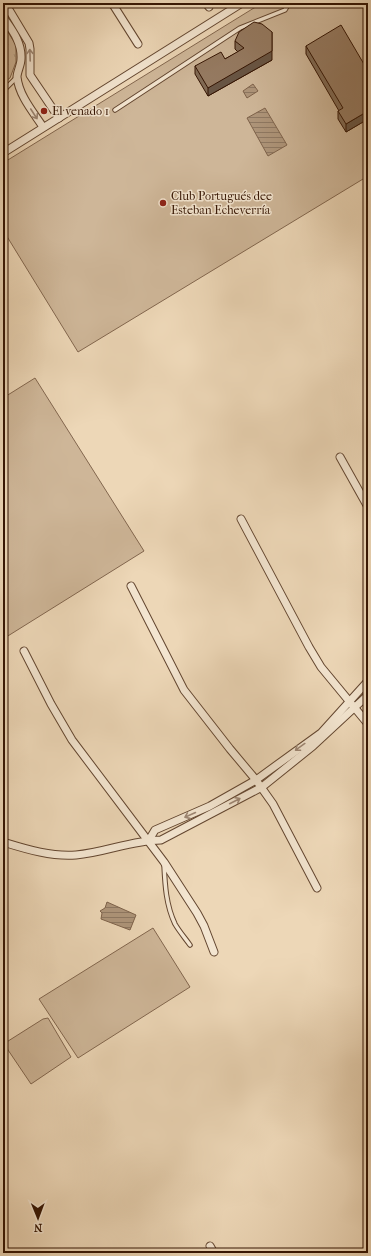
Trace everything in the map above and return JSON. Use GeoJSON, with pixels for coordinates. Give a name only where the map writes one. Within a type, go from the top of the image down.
{"type":"FeatureCollection","features":[{"type":"Feature","properties":{"kind":"street"},"geometry":{"type":"LineString","coordinates":[[6,3],[29,43],[30,75],[59,118]]}},
{"type":"Feature","properties":{"kind":"street"},"geometry":{"type":"LineString","coordinates":[[112,3],[138,44]]}},
{"type":"Feature","properties":{"kind":"street"},"geometry":{"type":"LineString","coordinates":[[3,153],[242,3]]}},
{"type":"Feature","properties":{"kind":"street"},"geometry":{"type":"LineString","coordinates":[[3,16],[20,46],[21,62],[17,77],[25,100],[44,127]]}},
{"type":"Feature","properties":{"kind":"street"},"geometry":{"type":"LineString","coordinates":[[340,458],[368,507]]}},
{"type":"Feature","properties":{"kind":"street"},"geometry":{"type":"LineString","coordinates":[[241,519],[321,667],[368,724]]}},
{"type":"Feature","properties":{"kind":"street"},"geometry":{"type":"LineString","coordinates":[[131,586],[184,690],[262,787],[273,804],[317,888]]}},
{"type":"Feature","properties":{"kind":"street"},"geometry":{"type":"LineString","coordinates":[[24,651],[51,704],[72,740],[149,840],[197,912],[214,952]]}},
{"type":"Feature","properties":{"kind":"street"},"geometry":{"type":"LineString","coordinates":[[149,840],[155,830],[210,806],[256,780],[321,733],[368,681]]}},
{"type":"Feature","properties":{"kind":"street"},"geometry":{"type":"LineString","coordinates":[[3,842],[40,853],[74,855],[108,850],[149,840],[161,840],[262,787],[313,746],[368,695]]}},
{"type":"Feature","properties":{"kind":"street"},"geometry":{"type":"LineString","coordinates":[[210,1246],[214,1253]]}},
{"type":"Feature","properties":{"kind":"lane"},"geometry":{"type":"LineString","coordinates":[[115,110],[240,28],[285,10],[289,3]]}},
{"type":"Feature","properties":{"kind":"lane"},"geometry":{"type":"LineString","coordinates":[[3,91],[17,77]]}},
{"type":"Feature","properties":{"kind":"lane"},"geometry":{"type":"LineString","coordinates":[[164,862],[165,892],[169,911],[175,925],[190,944]]}},
{"type":"Feature","properties":{"kind":"green space","name":"Club Portugués dee Esteban Echeverría"},"geometry":{"type":"Polygon","coordinates":[[[262,3],[368,3],[368,176],[78,352],[3,230],[3,163],[262,3]]]}},
{"type":"Feature","properties":{"kind":"green space"},"geometry":{"type":"Polygon","coordinates":[[[3,24],[16,45],[16,62],[10,78],[3,83],[3,24]]]}},
{"type":"Feature","properties":{"kind":"green space"},"geometry":{"type":"Polygon","coordinates":[[[35,378],[144,551],[3,639],[3,398],[35,378]]]}},
{"type":"Feature","properties":{"kind":"green space"},"geometry":{"type":"Polygon","coordinates":[[[153,928],[190,987],[78,1058],[39,999],[153,928]]]}},
{"type":"Feature","properties":{"kind":"green space"},"geometry":{"type":"Polygon","coordinates":[[[48,1018],[71,1057],[31,1084],[6,1047],[5,1043],[43,1019],[48,1018]]]}},
{"type":"Feature","properties":{"kind":"shaded area"},"geometry":{"type":"Polygon","coordinates":[[[253,84],[258,91],[247,98],[243,91],[253,84]]]}},
{"type":"Feature","properties":{"kind":"shaded area"},"geometry":{"type":"Polygon","coordinates":[[[265,108],[287,145],[268,156],[247,118],[265,108]]]}},
{"type":"Feature","properties":{"kind":"shaded area"},"geometry":{"type":"Polygon","coordinates":[[[107,902],[136,915],[130,930],[101,919],[102,913],[100,911],[105,908],[107,902]]]}},
{"type":"Feature","properties":{"kind":"building"},"geometry":{"type":"Polygon","coordinates":[[[254,22],[262,24],[272,32],[272,51],[208,88],[195,66],[221,52],[225,59],[244,48],[235,41],[239,32],[254,22]]]}},
{"type":"Feature","properties":{"kind":"building"},"geometry":{"type":"Polygon","coordinates":[[[341,25],[368,71],[368,111],[346,124],[338,111],[343,108],[306,46],[341,25]]]}},
{"type":"Feature","properties":{"kind":"place","name":"El venado 1"},"geometry":{"type":"Point","coordinates":[44,111]}},
{"type":"Feature","properties":{"kind":"place","name":"Club Portugués dee Esteban Echeverría"},"geometry":{"type":"Point","coordinates":[163,203]}}]}
